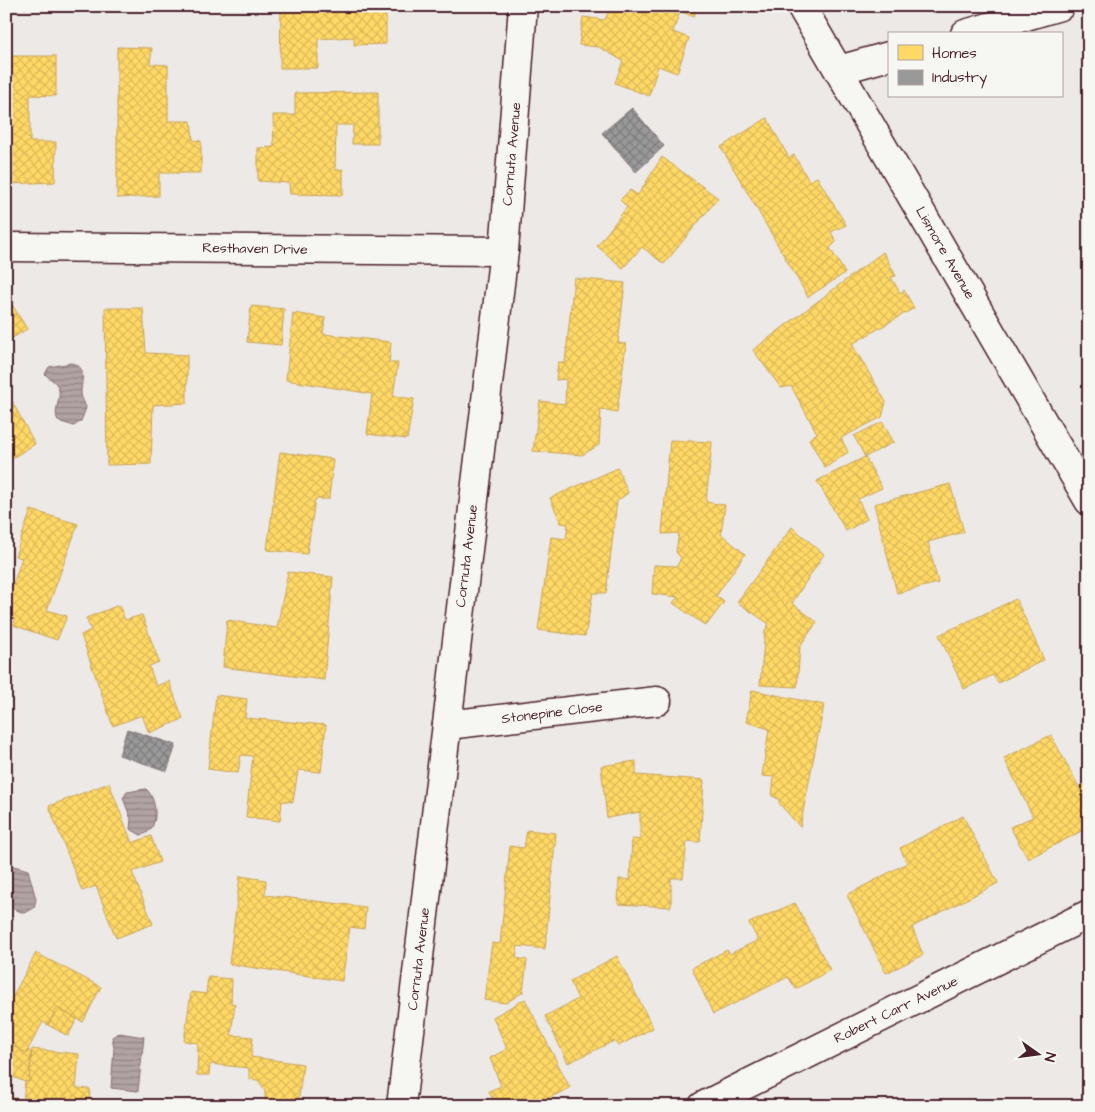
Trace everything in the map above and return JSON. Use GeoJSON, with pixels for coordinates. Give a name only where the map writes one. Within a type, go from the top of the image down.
{"type":"FeatureCollection","features":[{"type":"Feature","properties":{"kind":"street","name":"Cornuta Avenue"},"geometry":{"type":"LineString","coordinates":[[402,1106],[504,251],[523,6]]}},
{"type":"Feature","properties":{"kind":"street","name":"Lismore Avenue"},"geometry":{"type":"LineString","coordinates":[[801,6],[1089,501]]}},
{"type":"Feature","properties":{"kind":"street"},"geometry":{"type":"LineString","coordinates":[[971,32],[1060,6]]}},
{"type":"Feature","properties":{"kind":"street"},"geometry":{"type":"LineString","coordinates":[[839,70],[888,56]]}},
{"type":"Feature","properties":{"kind":"street","name":"Resthaven Drive"},"geometry":{"type":"LineString","coordinates":[[6,247],[504,251]]}},
{"type":"Feature","properties":{"kind":"street","name":"Stonepine Close"},"geometry":{"type":"LineString","coordinates":[[447,725],[657,701]]}},
{"type":"Feature","properties":{"kind":"street","name":"Robert Carr Avenue"},"geometry":{"type":"LineString","coordinates":[[703,1106],[1089,914]]}},
{"type":"Feature","properties":{"kind":"shaded area"},"geometry":{"type":"Polygon","coordinates":[[[71,363],[80,367],[82,371],[81,395],[86,408],[81,421],[74,426],[58,421],[56,412],[59,390],[56,383],[45,374],[49,367],[71,363]]]}},
{"type":"Feature","properties":{"kind":"shaded area"},"geometry":{"type":"Polygon","coordinates":[[[146,789],[153,800],[155,815],[151,828],[147,833],[141,835],[130,829],[131,819],[123,798],[127,792],[146,789]]]}},
{"type":"Feature","properties":{"kind":"shaded area"},"geometry":{"type":"Polygon","coordinates":[[[14,866],[28,870],[36,899],[34,908],[25,913],[13,909],[10,900],[8,872],[14,866]]]}},
{"type":"Feature","properties":{"kind":"shaded area"},"geometry":{"type":"Polygon","coordinates":[[[119,1033],[144,1037],[138,1091],[111,1088],[114,1048],[112,1037],[119,1033]]]}},
{"type":"Feature","properties":{"kind":"building: Homes"},"geometry":{"type":"Polygon","coordinates":[[[6,6],[59,6],[59,7],[6,8],[6,6]]]}},
{"type":"Feature","properties":{"kind":"building: Homes"},"geometry":{"type":"Polygon","coordinates":[[[122,6],[192,6],[122,7],[122,6]]]}},
{"type":"Feature","properties":{"kind":"building: Homes"},"geometry":{"type":"Polygon","coordinates":[[[281,6],[370,6],[386,9],[386,44],[354,45],[354,37],[318,39],[318,68],[280,68],[281,6]]]}},
{"type":"Feature","properties":{"kind":"building: Homes"},"geometry":{"type":"Polygon","coordinates":[[[611,6],[697,6],[694,17],[680,11],[673,32],[689,38],[677,73],[658,66],[649,96],[615,83],[623,61],[599,47],[579,45],[583,17],[605,20],[611,6]]]}},
{"type":"Feature","properties":{"kind":"building: Homes"},"geometry":{"type":"Polygon","coordinates":[[[117,47],[152,48],[150,64],[168,65],[168,121],[191,121],[193,140],[201,141],[201,173],[159,173],[159,196],[117,198],[117,47]]]}},
{"type":"Feature","properties":{"kind":"building: Homes"},"geometry":{"type":"Polygon","coordinates":[[[6,56],[56,56],[56,96],[30,95],[30,142],[56,142],[55,182],[8,184],[7,193],[6,56]]]}},
{"type":"Feature","properties":{"kind":"building: Homes"},"geometry":{"type":"Polygon","coordinates":[[[378,92],[378,144],[352,144],[353,125],[336,125],[335,170],[343,169],[343,195],[290,194],[289,183],[258,181],[258,148],[274,147],[273,115],[295,115],[295,93],[378,92]]]}},
{"type":"Feature","properties":{"kind":"building: Homes"},"geometry":{"type":"Polygon","coordinates":[[[767,118],[789,158],[794,155],[809,181],[817,177],[846,225],[831,232],[836,242],[830,248],[845,273],[808,297],[721,147],[767,118]]]}},
{"type":"Feature","properties":{"kind":"building: Homes"},"geometry":{"type":"Polygon","coordinates":[[[662,157],[718,198],[664,264],[642,247],[623,268],[597,246],[627,207],[620,200],[630,190],[638,195],[662,157]]]}},
{"type":"Feature","properties":{"kind":"building: Homes"},"geometry":{"type":"Polygon","coordinates":[[[883,252],[896,276],[891,277],[900,293],[904,290],[914,308],[852,344],[886,402],[882,417],[841,438],[848,452],[825,468],[809,439],[817,433],[791,386],[781,388],[753,350],[883,252]]]}},
{"type":"Feature","properties":{"kind":"building: Homes"},"geometry":{"type":"Polygon","coordinates":[[[574,278],[625,283],[618,343],[626,344],[617,412],[601,409],[599,445],[582,455],[533,451],[540,401],[565,404],[566,379],[556,380],[558,362],[565,363],[574,278]]]}},
{"type":"Feature","properties":{"kind":"building: Homes"},"geometry":{"type":"Polygon","coordinates":[[[6,295],[27,329],[6,342],[6,295]]]}},
{"type":"Feature","properties":{"kind":"building: Homes"},"geometry":{"type":"Polygon","coordinates":[[[251,306],[284,309],[281,345],[247,342],[251,306]]]}},
{"type":"Feature","properties":{"kind":"building: Homes"},"geometry":{"type":"Polygon","coordinates":[[[105,308],[143,308],[146,353],[187,355],[187,403],[153,405],[151,464],[107,465],[105,308]]]}},
{"type":"Feature","properties":{"kind":"building: Homes"},"geometry":{"type":"Polygon","coordinates":[[[293,313],[325,318],[323,334],[391,342],[389,363],[398,363],[393,396],[414,399],[407,439],[367,434],[372,394],[286,380],[293,313]]]}},
{"type":"Feature","properties":{"kind":"building: Homes"},"geometry":{"type":"Polygon","coordinates":[[[6,390],[35,444],[6,462],[6,390]]]}},
{"type":"Feature","properties":{"kind":"building: Homes"},"geometry":{"type":"Polygon","coordinates":[[[882,422],[894,442],[865,457],[854,436],[882,422]]]}},
{"type":"Feature","properties":{"kind":"building: Homes"},"geometry":{"type":"Polygon","coordinates":[[[670,440],[712,442],[706,502],[725,505],[721,534],[745,554],[716,596],[724,602],[706,626],[673,603],[678,597],[652,594],[654,565],[677,566],[681,558],[676,552],[679,533],[662,534],[670,440]]]}},
{"type":"Feature","properties":{"kind":"building: Homes"},"geometry":{"type":"Polygon","coordinates":[[[280,452],[333,459],[329,499],[315,499],[307,554],[267,550],[280,452]]]}},
{"type":"Feature","properties":{"kind":"building: Homes"},"geometry":{"type":"Polygon","coordinates":[[[865,457],[882,488],[858,499],[867,519],[846,531],[817,481],[865,457]]]}},
{"type":"Feature","properties":{"kind":"building: Homes"},"geometry":{"type":"Polygon","coordinates":[[[618,468],[628,493],[617,501],[606,593],[593,593],[585,636],[538,630],[551,537],[566,539],[568,524],[561,523],[550,498],[618,468]]]}},
{"type":"Feature","properties":{"kind":"building: Homes"},"geometry":{"type":"Polygon","coordinates":[[[950,484],[964,532],[928,542],[938,583],[897,593],[874,504],[950,484]]]}},
{"type":"Feature","properties":{"kind":"building: Homes"},"geometry":{"type":"Polygon","coordinates":[[[31,510],[78,524],[47,610],[67,616],[57,640],[13,625],[15,619],[6,617],[6,595],[9,596],[22,558],[15,556],[31,510]]]}},
{"type":"Feature","properties":{"kind":"building: Homes"},"geometry":{"type":"Polygon","coordinates":[[[792,527],[824,554],[792,603],[817,622],[800,646],[797,687],[760,685],[765,631],[769,624],[737,602],[792,527]]]}},
{"type":"Feature","properties":{"kind":"building: Homes"},"geometry":{"type":"Polygon","coordinates":[[[288,572],[333,577],[324,680],[223,667],[227,620],[277,628],[288,572]]]}},
{"type":"Feature","properties":{"kind":"building: Homes"},"geometry":{"type":"Polygon","coordinates":[[[1016,599],[1044,660],[998,683],[993,675],[964,689],[939,635],[1016,599]]]}},
{"type":"Feature","properties":{"kind":"building: Homes"},"geometry":{"type":"Polygon","coordinates":[[[119,605],[125,620],[142,615],[159,662],[149,666],[156,686],[169,681],[183,719],[149,733],[142,715],[113,726],[81,635],[91,630],[86,618],[119,605]]]}},
{"type":"Feature","properties":{"kind":"building: Homes"},"geometry":{"type":"Polygon","coordinates":[[[752,690],[824,705],[800,827],[779,803],[779,799],[772,796],[774,777],[762,776],[769,729],[746,722],[752,690]]]}},
{"type":"Feature","properties":{"kind":"building: Homes"},"geometry":{"type":"Polygon","coordinates":[[[216,695],[247,699],[245,718],[326,725],[321,772],[298,770],[293,802],[282,801],[280,821],[246,817],[253,756],[241,755],[238,773],[208,769],[216,695]]]}},
{"type":"Feature","properties":{"kind":"building: Homes"},"geometry":{"type":"Polygon","coordinates":[[[1051,735],[1079,787],[1089,783],[1089,827],[1028,859],[1010,827],[1033,817],[1004,758],[1051,735]]]}},
{"type":"Feature","properties":{"kind":"building: Homes"},"geometry":{"type":"Polygon","coordinates":[[[636,761],[636,775],[704,780],[700,842],[687,841],[683,878],[671,878],[671,907],[618,904],[619,879],[630,880],[632,839],[640,840],[640,812],[607,818],[601,766],[636,761]]]}},
{"type":"Feature","properties":{"kind":"building: Homes"},"geometry":{"type":"Polygon","coordinates":[[[109,783],[132,843],[151,836],[160,862],[132,872],[153,924],[116,938],[96,886],[82,891],[49,806],[109,783]]]}},
{"type":"Feature","properties":{"kind":"building: Homes"},"geometry":{"type":"Polygon","coordinates":[[[6,809],[12,811],[6,828],[6,809]]]}},
{"type":"Feature","properties":{"kind":"building: Homes"},"geometry":{"type":"Polygon","coordinates":[[[963,816],[998,883],[912,927],[923,955],[886,973],[847,895],[907,863],[900,848],[963,816]]]}},
{"type":"Feature","properties":{"kind":"building: Homes"},"geometry":{"type":"Polygon","coordinates":[[[527,830],[556,833],[545,949],[518,946],[516,958],[527,960],[523,992],[506,1003],[484,1000],[492,943],[500,944],[510,846],[524,848],[527,830]]]}},
{"type":"Feature","properties":{"kind":"building: Homes"},"geometry":{"type":"Polygon","coordinates":[[[240,876],[266,880],[265,895],[366,907],[364,929],[350,927],[342,981],[229,964],[240,876]]]}},
{"type":"Feature","properties":{"kind":"building: Homes"},"geometry":{"type":"Polygon","coordinates":[[[795,903],[830,970],[796,989],[788,977],[713,1014],[692,968],[727,950],[730,954],[758,940],[749,923],[795,903]]]}},
{"type":"Feature","properties":{"kind":"building: Homes"},"geometry":{"type":"Polygon","coordinates":[[[36,953],[101,987],[83,1022],[57,1008],[48,1025],[43,1022],[26,1053],[6,1042],[6,1009],[36,953]]]}},
{"type":"Feature","properties":{"kind":"building: Homes"},"geometry":{"type":"Polygon","coordinates":[[[617,956],[653,1028],[618,1046],[614,1041],[568,1063],[545,1016],[578,999],[570,981],[617,956]]]}},
{"type":"Feature","properties":{"kind":"building: Homes"},"geometry":{"type":"Polygon","coordinates":[[[208,977],[232,979],[231,1003],[235,1004],[231,1035],[253,1037],[251,1057],[303,1064],[298,1104],[265,1101],[265,1090],[258,1080],[249,1079],[249,1068],[210,1064],[209,1075],[197,1075],[198,1043],[184,1041],[191,992],[206,994],[208,977]]]}},
{"type":"Feature","properties":{"kind":"building: Homes"},"geometry":{"type":"Polygon","coordinates":[[[525,999],[570,1088],[532,1106],[496,1106],[489,1091],[501,1086],[490,1058],[507,1049],[493,1017],[525,999]]]}},
{"type":"Feature","properties":{"kind":"building: Homes"},"geometry":{"type":"Polygon","coordinates":[[[57,1008],[77,1019],[68,1036],[48,1025],[57,1008]]]}},
{"type":"Feature","properties":{"kind":"building: Homes"},"geometry":{"type":"Polygon","coordinates":[[[6,1042],[26,1053],[28,1050],[31,1052],[29,1082],[6,1074],[6,1042]]]}},
{"type":"Feature","properties":{"kind":"building: Homes"},"geometry":{"type":"Polygon","coordinates":[[[32,1049],[79,1054],[76,1088],[90,1089],[89,1106],[23,1104],[25,1081],[29,1082],[32,1049]]]}},
{"type":"Feature","properties":{"kind":"building: Homes"},"geometry":{"type":"Polygon","coordinates":[[[6,1097],[21,1099],[20,1106],[6,1106],[6,1097]]]}},
{"type":"Feature","properties":{"kind":"building: Industry"},"geometry":{"type":"Polygon","coordinates":[[[632,108],[664,146],[636,172],[602,133],[632,108]]]}},
{"type":"Feature","properties":{"kind":"building: Industry"},"geometry":{"type":"Polygon","coordinates":[[[127,729],[176,745],[167,771],[119,755],[127,729]]]}}]}
